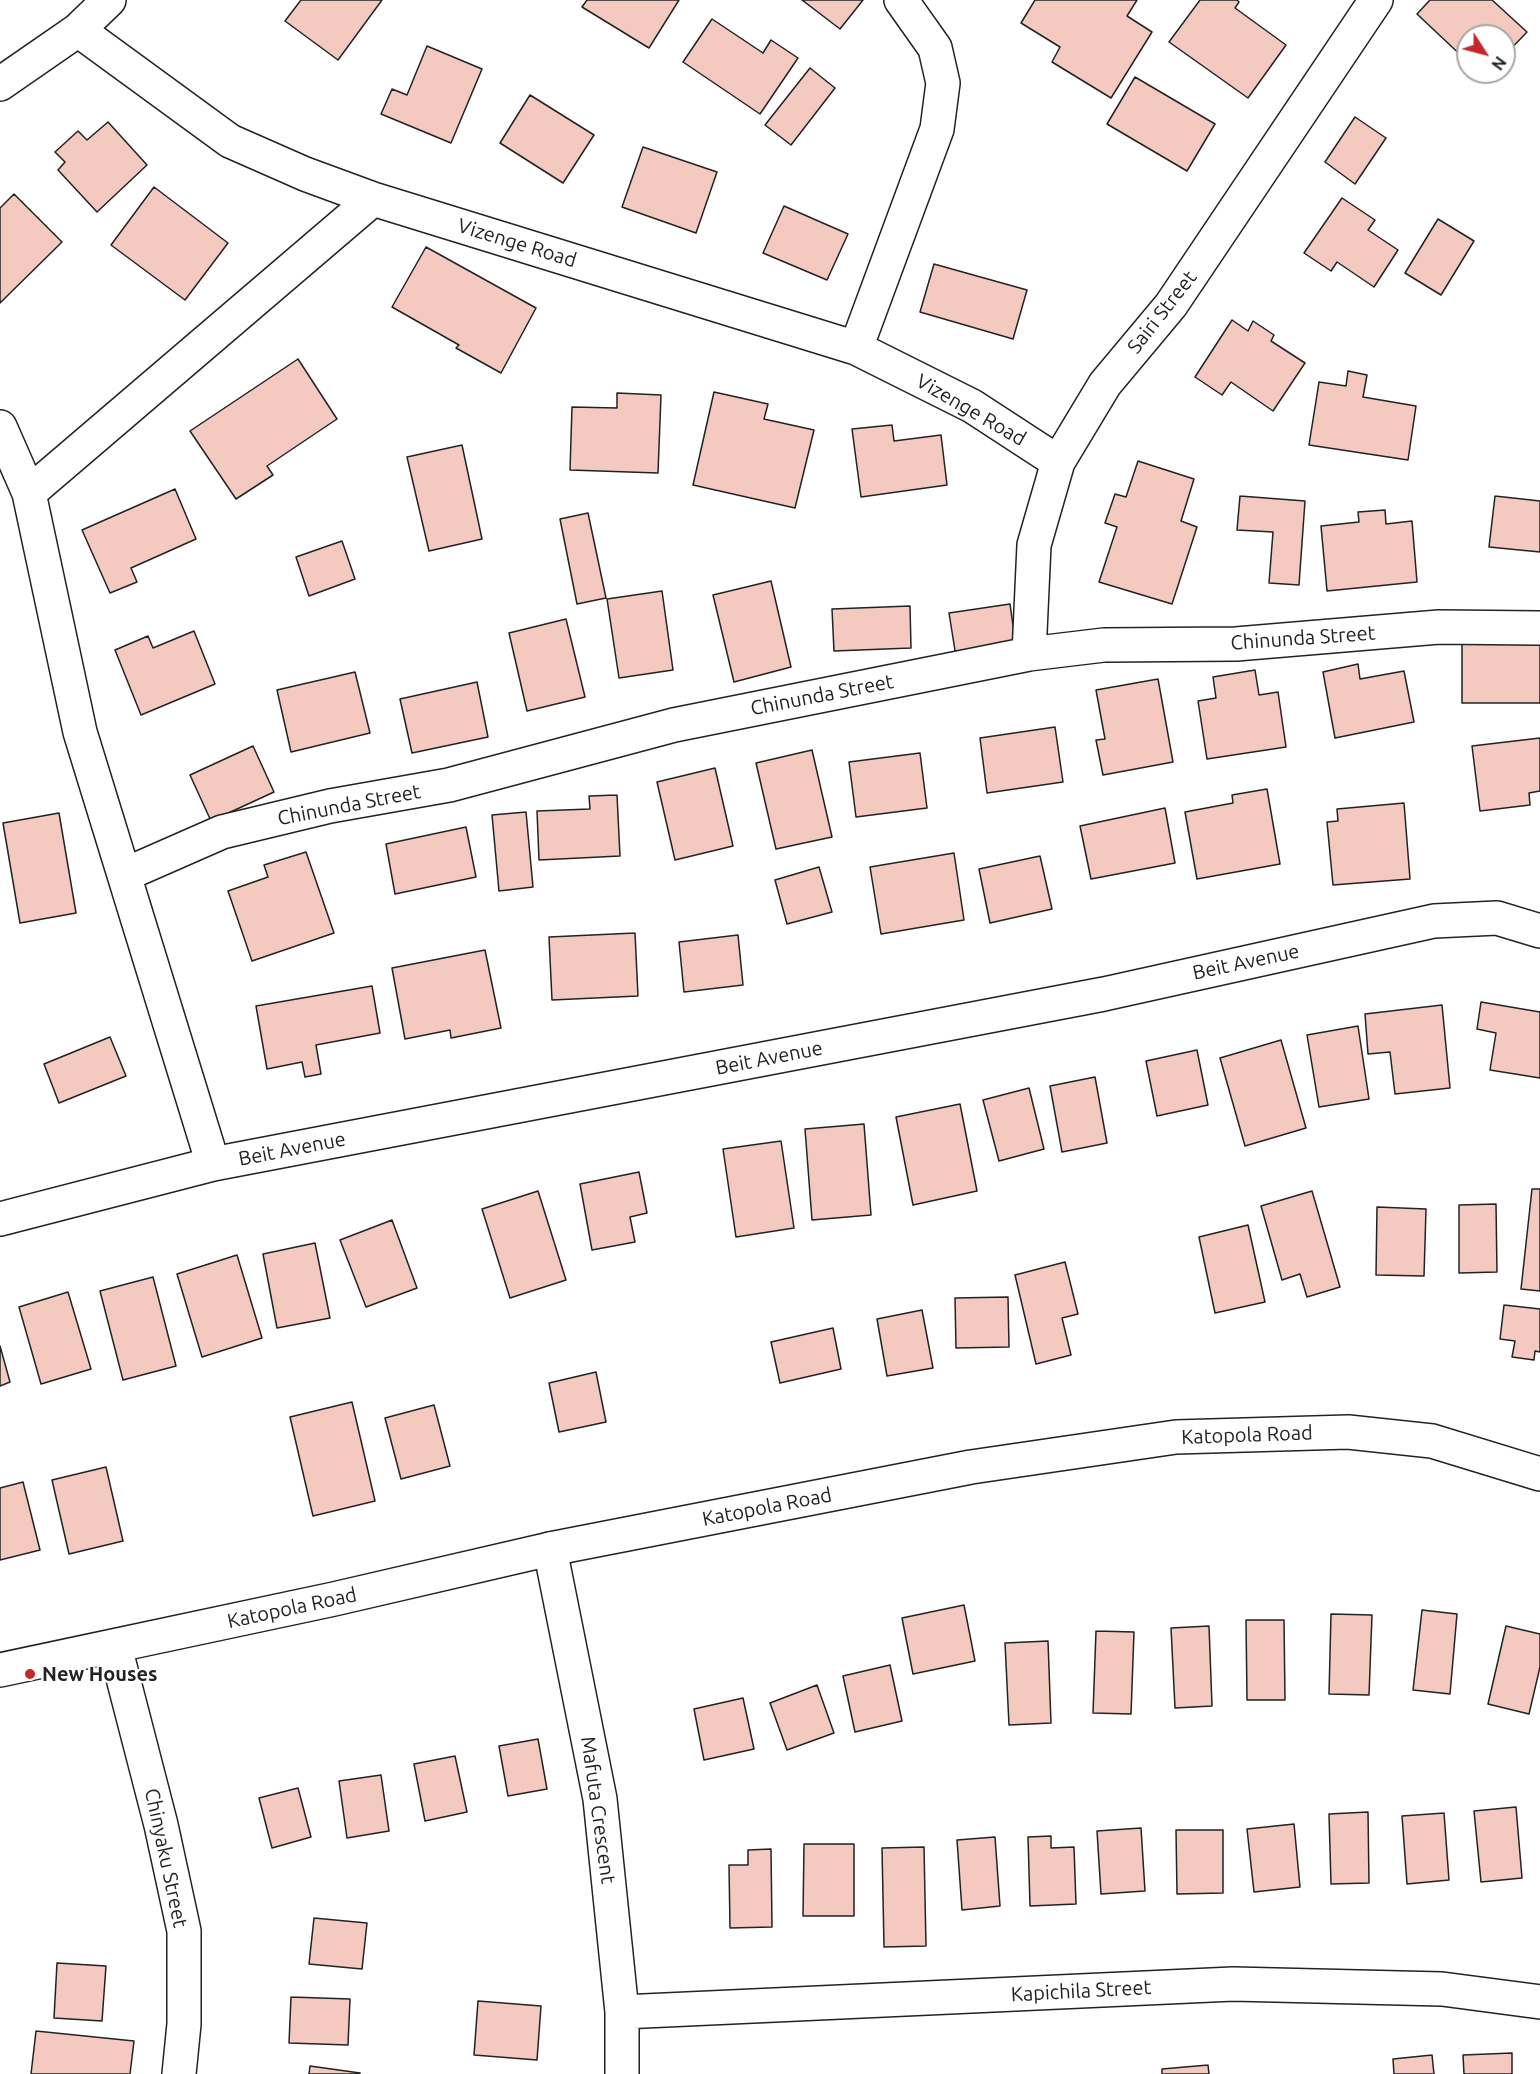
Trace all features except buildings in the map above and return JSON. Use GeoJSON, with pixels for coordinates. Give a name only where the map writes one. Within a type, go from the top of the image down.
{"type":"FeatureCollection","features":[{"type":"Feature","properties":{"kind":"street"},"geometry":{"type":"LineString","coordinates":[[0,84],[78,30],[109,0]]}},
{"type":"Feature","properties":{"kind":"street"},"geometry":{"type":"LineString","coordinates":[[856,348],[937,129],[944,83],[935,48],[901,0]]}},
{"type":"Feature","properties":{"kind":"street","name":"Sairi Street"},"geometry":{"type":"LineString","coordinates":[[1029,654],[1034,545],[1058,462],[1105,384],[1171,305],[1376,0]]}},
{"type":"Feature","properties":{"kind":"street","name":"Vizenge Road"},"geometry":{"type":"LineString","coordinates":[[78,30],[230,141],[305,174],[373,199],[856,348],[972,406],[1058,462]]}},
{"type":"Feature","properties":{"kind":"street"},"geometry":{"type":"LineString","coordinates":[[28,493],[373,199]]}},
{"type":"Feature","properties":{"kind":"street"},"geometry":{"type":"LineString","coordinates":[[0,427],[28,493],[80,732],[213,1164]]}},
{"type":"Feature","properties":{"kind":"street","name":"Chinunda Street"},"geometry":{"type":"LineString","coordinates":[[124,875],[222,832],[330,806],[449,785],[674,725],[1029,654],[1104,645],[1236,644],[1439,627],[1540,628]]}},
{"type":"Feature","properties":{"kind":"street","name":"Beit Avenue"},"geometry":{"type":"LineString","coordinates":[[0,1219],[213,1164],[1104,994],[1434,921],[1497,918],[1540,931]]}},
{"type":"Feature","properties":{"kind":"street","name":"Katopola Road"},"geometry":{"type":"LineString","coordinates":[[0,1670],[115,1647],[550,1550],[971,1467],[1176,1437],[1348,1432],[1432,1441],[1540,1474]]}},
{"type":"Feature","properties":{"kind":"street","name":"Mafuta Crescent"},"geometry":{"type":"LineString","coordinates":[[550,1550],[600,1798],[622,2012],[622,2074]]}},
{"type":"Feature","properties":{"kind":"street","name":"Chinyaku Street"},"geometry":{"type":"LineString","coordinates":[[115,1647],[161,1825],[184,1931],[184,2024],[179,2074]]}},
{"type":"Feature","properties":{"kind":"street","name":"Kapichila Street"},"geometry":{"type":"LineString","coordinates":[[622,2012],[1233,1984],[1442,1989],[1540,2002]]}},
{"type":"Feature","properties":{"kind":"place","name":"New Houses"},"geometry":{"type":"Point","coordinates":[30,1674]}}]}
